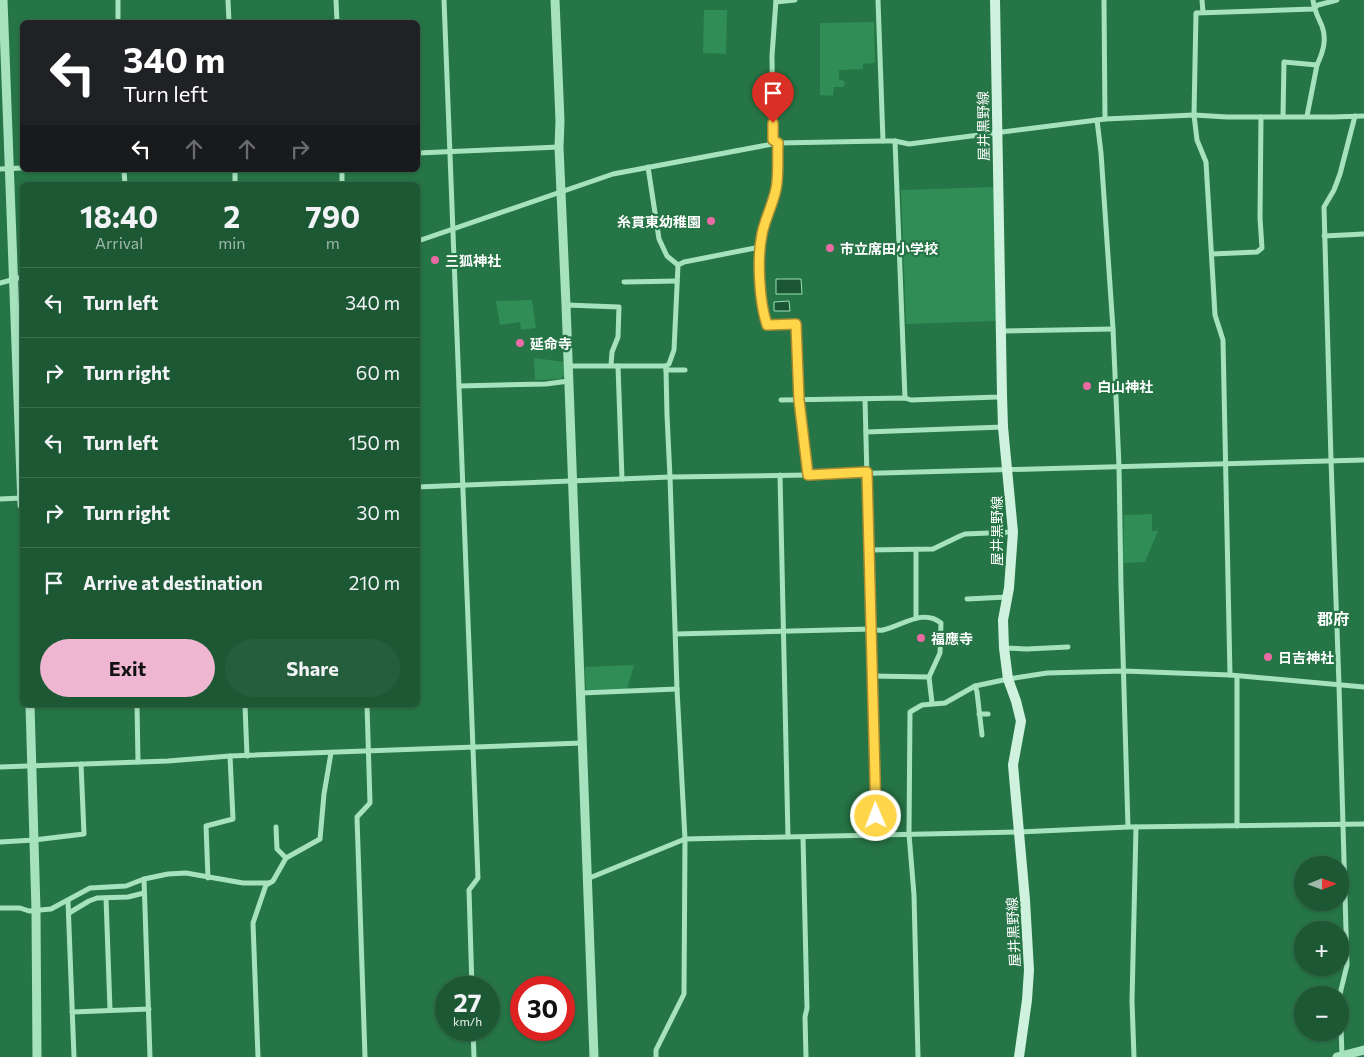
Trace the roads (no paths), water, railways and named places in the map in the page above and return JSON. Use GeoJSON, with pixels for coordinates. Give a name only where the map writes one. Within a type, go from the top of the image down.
{"type":"FeatureCollection","features":[{"type":"Feature","properties":{"kind":"main road","name":"屋井黒野線"},"geometry":{"type":"LineString","coordinates":[[995,0],[1003,426],[1013,532],[1008,597],[1003,620],[1008,679],[1021,721],[1013,765],[1025,900],[1028,970],[1028,1000],[1019,1057]]}},
{"type":"Feature","properties":{"kind":"street"},"geometry":{"type":"LineString","coordinates":[[3,0],[10,168],[18,277],[20,388]]}},
{"type":"Feature","properties":{"kind":"street"},"geometry":{"type":"LineString","coordinates":[[118,0],[118,20]]}},
{"type":"Feature","properties":{"kind":"street"},"geometry":{"type":"LineString","coordinates":[[228,0],[229,20]]}},
{"type":"Feature","properties":{"kind":"street"},"geometry":{"type":"LineString","coordinates":[[336,0],[337,20]]}},
{"type":"Feature","properties":{"kind":"street"},"geometry":{"type":"LineString","coordinates":[[444,0],[478,878],[469,890],[472,976]]}},
{"type":"Feature","properties":{"kind":"street"},"geometry":{"type":"LineString","coordinates":[[555,0],[594,1057]]}},
{"type":"Feature","properties":{"kind":"street"},"geometry":{"type":"LineString","coordinates":[[778,143],[773,140],[772,56],[776,1],[795,0]]}},
{"type":"Feature","properties":{"kind":"street"},"geometry":{"type":"LineString","coordinates":[[878,0],[882,140]]}},
{"type":"Feature","properties":{"kind":"street"},"geometry":{"type":"LineString","coordinates":[[1104,0],[1105,119]]}},
{"type":"Feature","properties":{"kind":"street"},"geometry":{"type":"LineString","coordinates":[[1202,0],[1202,12]]}},
{"type":"Feature","properties":{"kind":"street"},"geometry":{"type":"LineString","coordinates":[[1307,116],[1317,65],[1323,51],[1324,34],[1314,9],[1313,0]]}},
{"type":"Feature","properties":{"kind":"street"},"geometry":{"type":"LineString","coordinates":[[1230,675],[1223,340],[1215,316],[1206,162],[1197,140],[1194,115],[1196,13],[1314,9],[1318,5],[1337,0]]}},
{"type":"Feature","properties":{"kind":"street"},"geometry":{"type":"LineString","coordinates":[[1283,116],[1284,62],[1317,65]]}},
{"type":"Feature","properties":{"kind":"street"},"geometry":{"type":"LineString","coordinates":[[420,240],[613,174],[778,143],[834,143],[882,140],[909,144],[1105,119],[1194,115],[1227,117],[1364,116]]}},
{"type":"Feature","properties":{"kind":"street"},"geometry":{"type":"LineString","coordinates":[[1342,1057],[1340,994],[1347,965],[1324,208],[1340,174],[1355,116]]}},
{"type":"Feature","properties":{"kind":"street"},"geometry":{"type":"LineString","coordinates":[[1212,254],[1256,252],[1262,248],[1260,218],[1261,117]]}},
{"type":"Feature","properties":{"kind":"street"},"geometry":{"type":"LineString","coordinates":[[1097,120],[1113,329],[1120,466],[1128,827]]}},
{"type":"Feature","properties":{"kind":"street"},"geometry":{"type":"LineString","coordinates":[[895,141],[904,398]]}},
{"type":"Feature","properties":{"kind":"street"},"geometry":{"type":"LineString","coordinates":[[778,143],[776,188],[760,247],[762,312],[767,325],[796,324],[799,400],[808,475]]}},
{"type":"Feature","properties":{"kind":"street"},"geometry":{"type":"LineString","coordinates":[[420,152],[559,148]]}},
{"type":"Feature","properties":{"kind":"street"},"geometry":{"type":"LineString","coordinates":[[648,167],[658,239],[667,256],[678,266]]}},
{"type":"Feature","properties":{"kind":"street"},"geometry":{"type":"LineString","coordinates":[[0,169],[20,168]]}},
{"type":"Feature","properties":{"kind":"street"},"geometry":{"type":"LineString","coordinates":[[1324,236],[1364,234]]}},
{"type":"Feature","properties":{"kind":"street"},"geometry":{"type":"LineString","coordinates":[[678,266],[684,262],[760,247]]}},
{"type":"Feature","properties":{"kind":"street"},"geometry":{"type":"LineString","coordinates":[[656,1057],[656,1050],[684,994],[685,839],[677,689],[666,368],[670,364],[674,350],[678,266]]}},
{"type":"Feature","properties":{"kind":"street"},"geometry":{"type":"LineString","coordinates":[[0,283],[18,277]]}},
{"type":"Feature","properties":{"kind":"street"},"geometry":{"type":"LineString","coordinates":[[624,282],[677,281]]}},
{"type":"Feature","properties":{"kind":"street"},"geometry":{"type":"LineString","coordinates":[[566,305],[619,307],[618,337],[612,352],[611,365]]}},
{"type":"Feature","properties":{"kind":"street"},"geometry":{"type":"LineString","coordinates":[[1001,331],[1113,329]]}},
{"type":"Feature","properties":{"kind":"street"},"geometry":{"type":"LineString","coordinates":[[568,366],[611,365],[685,370]]}},
{"type":"Feature","properties":{"kind":"street"},"geometry":{"type":"LineString","coordinates":[[618,366],[622,479]]}},
{"type":"Feature","properties":{"kind":"street"},"geometry":{"type":"LineString","coordinates":[[459,386],[546,384],[569,381]]}},
{"type":"Feature","properties":{"kind":"street"},"geometry":{"type":"LineString","coordinates":[[781,400],[904,398],[920,400],[998,397],[1002,395]]}},
{"type":"Feature","properties":{"kind":"street"},"geometry":{"type":"LineString","coordinates":[[865,399],[876,835]]}},
{"type":"Feature","properties":{"kind":"street"},"geometry":{"type":"LineString","coordinates":[[866,432],[1003,426]]}},
{"type":"Feature","properties":{"kind":"street"},"geometry":{"type":"LineString","coordinates":[[420,487],[670,477],[1364,460]]}},
{"type":"Feature","properties":{"kind":"street"},"geometry":{"type":"LineString","coordinates":[[780,475],[788,837]]}},
{"type":"Feature","properties":{"kind":"street"},"geometry":{"type":"LineString","coordinates":[[0,499],[20,498]]}},
{"type":"Feature","properties":{"kind":"street"},"geometry":{"type":"LineString","coordinates":[[869,550],[933,549],[965,534],[1013,532]]}},
{"type":"Feature","properties":{"kind":"street"},"geometry":{"type":"LineString","coordinates":[[916,550],[916,618]]}},
{"type":"Feature","properties":{"kind":"street"},"geometry":{"type":"LineString","coordinates":[[967,599],[1008,597]]}},
{"type":"Feature","properties":{"kind":"street"},"geometry":{"type":"LineString","coordinates":[[676,634],[882,630],[916,618],[936,618],[941,623],[940,653],[929,677],[932,704]]}},
{"type":"Feature","properties":{"kind":"street"},"geometry":{"type":"LineString","coordinates":[[1004,648],[1068,647]]}},
{"type":"Feature","properties":{"kind":"street"},"geometry":{"type":"LineString","coordinates":[[918,1057],[914,895],[909,834],[910,712],[922,705],[946,703],[975,686],[1047,673],[1124,671],[1230,675],[1364,688]]}},
{"type":"Feature","properties":{"kind":"street"},"geometry":{"type":"LineString","coordinates":[[872,676],[929,677]]}},
{"type":"Feature","properties":{"kind":"street"},"geometry":{"type":"LineString","coordinates":[[1237,676],[1237,826]]}},
{"type":"Feature","properties":{"kind":"street"},"geometry":{"type":"LineString","coordinates":[[975,686],[982,735]]}},
{"type":"Feature","properties":{"kind":"street"},"geometry":{"type":"LineString","coordinates":[[581,693],[677,689]]}},
{"type":"Feature","properties":{"kind":"street"},"geometry":{"type":"LineString","coordinates":[[30,707],[36,910],[37,1057]]}},
{"type":"Feature","properties":{"kind":"street"},"geometry":{"type":"LineString","coordinates":[[137,707],[138,762]]}},
{"type":"Feature","properties":{"kind":"street"},"geometry":{"type":"LineString","coordinates":[[245,707],[247,756]]}},
{"type":"Feature","properties":{"kind":"street"},"geometry":{"type":"LineString","coordinates":[[365,1057],[357,817],[370,804],[367,707]]}},
{"type":"Feature","properties":{"kind":"street"},"geometry":{"type":"LineString","coordinates":[[979,714],[988,714]]}},
{"type":"Feature","properties":{"kind":"street"},"geometry":{"type":"LineString","coordinates":[[0,767],[472,746],[582,743]]}},
{"type":"Feature","properties":{"kind":"street"},"geometry":{"type":"LineString","coordinates":[[258,1057],[253,923],[266,885],[270,884],[286,858],[320,839],[324,794],[331,753]]}},
{"type":"Feature","properties":{"kind":"street"},"geometry":{"type":"LineString","coordinates":[[208,878],[206,826],[233,818],[230,756]]}},
{"type":"Feature","properties":{"kind":"street"},"geometry":{"type":"LineString","coordinates":[[0,842],[84,834],[81,764]]}},
{"type":"Feature","properties":{"kind":"street"},"geometry":{"type":"LineString","coordinates":[[587,879],[685,839],[1019,832],[1128,827],[1364,824]]}},
{"type":"Feature","properties":{"kind":"street"},"geometry":{"type":"LineString","coordinates":[[276,827],[277,849],[286,858]]}},
{"type":"Feature","properties":{"kind":"street"},"geometry":{"type":"LineString","coordinates":[[1134,1057],[1132,1001],[1136,827]]}},
{"type":"Feature","properties":{"kind":"street"},"geometry":{"type":"LineString","coordinates":[[803,837],[807,1008],[805,1017],[806,1057]]}},
{"type":"Feature","properties":{"kind":"street"},"geometry":{"type":"LineString","coordinates":[[0,908],[20,908],[29,911],[51,909],[90,888],[126,886],[168,874],[186,873],[243,883],[270,884]]}},
{"type":"Feature","properties":{"kind":"street"},"geometry":{"type":"LineString","coordinates":[[144,880],[150,1057]]}},
{"type":"Feature","properties":{"kind":"street"},"geometry":{"type":"LineString","coordinates":[[69,913],[97,898],[144,893]]}},
{"type":"Feature","properties":{"kind":"street"},"geometry":{"type":"LineString","coordinates":[[106,898],[110,1010]]}},
{"type":"Feature","properties":{"kind":"street"},"geometry":{"type":"LineString","coordinates":[[68,901],[74,1057]]}},
{"type":"Feature","properties":{"kind":"street"},"geometry":{"type":"LineString","coordinates":[[72,1012],[149,1009]]}},
{"type":"Feature","properties":{"kind":"street"},"geometry":{"type":"LineString","coordinates":[[473,1041],[474,1057]]}},
{"type":"Feature","properties":{"kind":"street"},"geometry":{"type":"LineString","coordinates":[[1337,1057],[1364,1050]]}},
{"type":"Feature","properties":{"kind":"place","name":"糸貫東幼稚園"},"geometry":{"type":"Point","coordinates":[711,221]}},
{"type":"Feature","properties":{"kind":"place","name":"市立席田小学校"},"geometry":{"type":"Point","coordinates":[830,248]}},
{"type":"Feature","properties":{"kind":"place","name":"三狐神社"},"geometry":{"type":"Point","coordinates":[435,260]}},
{"type":"Feature","properties":{"kind":"place","name":"延命寺"},"geometry":{"type":"Point","coordinates":[520,343]}},
{"type":"Feature","properties":{"kind":"place","name":"白山神社"},"geometry":{"type":"Point","coordinates":[1087,386]}},
{"type":"Feature","properties":{"kind":"place","name":"福應寺"},"geometry":{"type":"Point","coordinates":[921,638]}},
{"type":"Feature","properties":{"kind":"place","name":"日吉神社"},"geometry":{"type":"Point","coordinates":[1268,657]}},
{"type":"Feature","properties":{"kind":"district","name":"郡府"},"geometry":{"type":"Point","coordinates":[1333,618]}}]}
